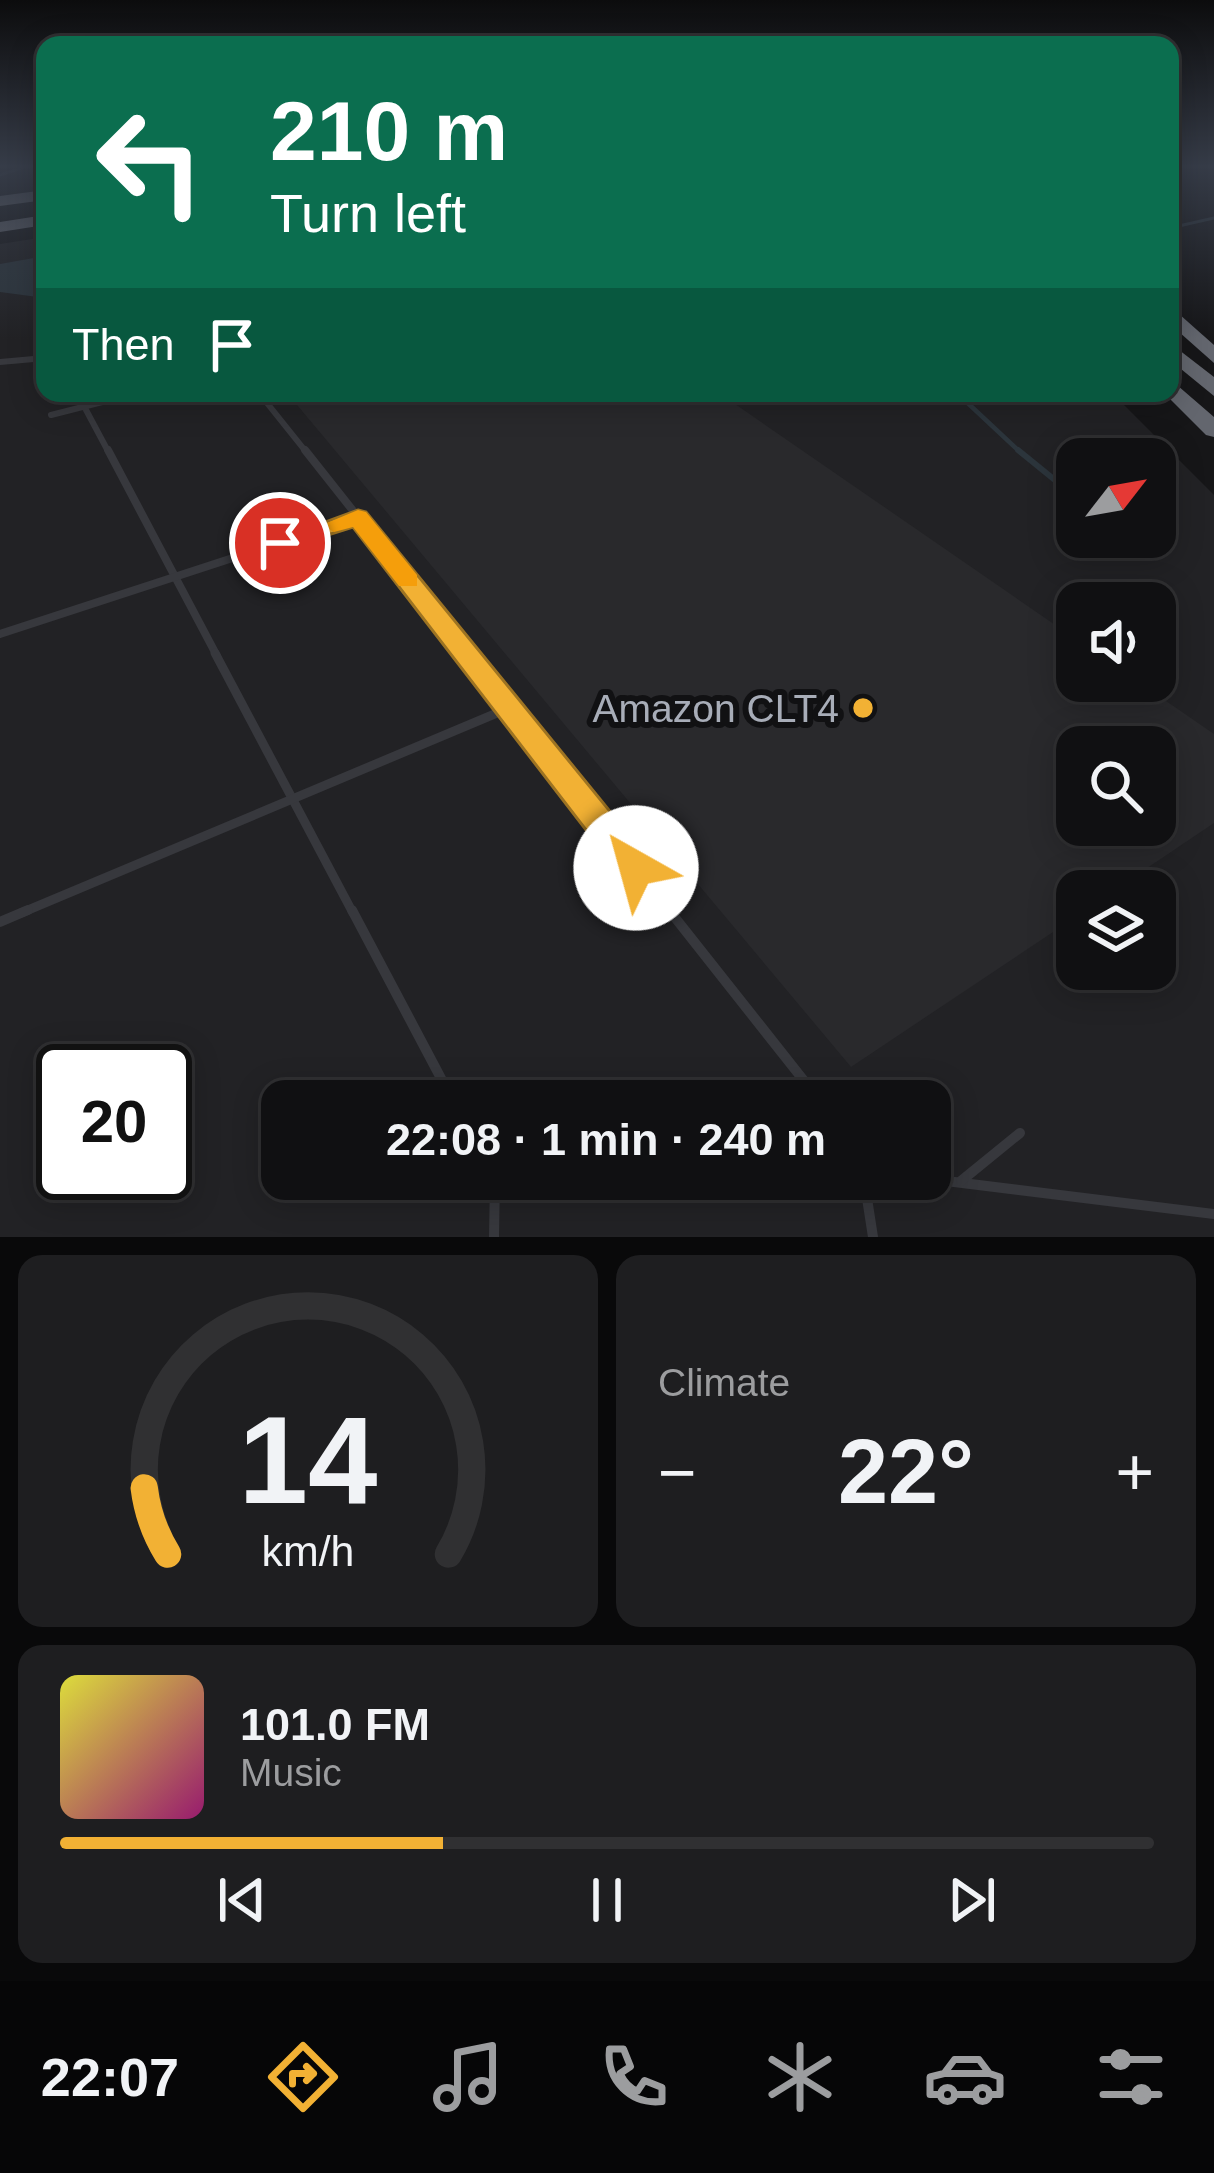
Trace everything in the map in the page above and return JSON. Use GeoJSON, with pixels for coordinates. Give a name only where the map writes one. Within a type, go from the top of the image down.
{"type":"FeatureCollection","features":[{"type":"Feature","properties":{"kind":"highway"},"geometry":{"type":"LineString","coordinates":[[1179,321],[1214,357]]}},
{"type":"Feature","properties":{"kind":"highway"},"geometry":{"type":"LineString","coordinates":[[1179,357],[1214,389]]}},
{"type":"Feature","properties":{"kind":"highway"},"geometry":{"type":"LineString","coordinates":[[1179,395],[1214,430]]}},
{"type":"Feature","properties":{"kind":"lane"},"geometry":{"type":"LineString","coordinates":[[0,362],[36,359]]}},
{"type":"Feature","properties":{"kind":"lane"},"geometry":{"type":"LineString","coordinates":[[82,402],[442,1080]]}},
{"type":"Feature","properties":{"kind":"lane"},"geometry":{"type":"LineString","coordinates":[[51,415],[101,402]]}},
{"type":"Feature","properties":{"kind":"lane"},"geometry":{"type":"LineString","coordinates":[[267,402],[803,1080]]}},
{"type":"Feature","properties":{"kind":"lane"},"geometry":{"type":"LineString","coordinates":[[0,634],[358,518]]}},
{"type":"Feature","properties":{"kind":"lane"},"geometry":{"type":"LineString","coordinates":[[0,922],[509,708]]}},
{"type":"Feature","properties":{"kind":"lane"},"geometry":{"type":"LineString","coordinates":[[959,1182],[1020,1133]]}},
{"type":"Feature","properties":{"kind":"lane"},"geometry":{"type":"LineString","coordinates":[[951,1181],[1214,1214]]}},
{"type":"Feature","properties":{"kind":"lane"},"geometry":{"type":"LineString","coordinates":[[494,1237],[495,1200]]}},
{"type":"Feature","properties":{"kind":"lane"},"geometry":{"type":"LineString","coordinates":[[868,1200],[874,1237]]}},
{"type":"Feature","properties":{"kind":"shaded area"},"geometry":{"type":"Polygon","coordinates":[[[36,238],[36,402],[1121,402],[1157,438],[1056,438],[1056,558],[1176,558],[1176,457],[1214,495],[1214,1237],[0,1237],[0,244],[36,238]]]}},
{"type":"Feature","properties":{"kind":"shaded area"},"geometry":{"type":"Polygon","coordinates":[[[36,258],[36,297],[0,292],[0,264],[36,258]]]}},
{"type":"Feature","properties":{"kind":"building","name":"Amazon CLT4"},"geometry":{"type":"Polygon","coordinates":[[[295,402],[732,402],[1056,626],[1056,702],[1168,702],[1214,734],[1214,823],[1144,870],[1056,870],[1056,930],[851,1067],[295,402]]]}},
{"type":"Feature","properties":{"kind":"waterway"},"geometry":{"type":"LineString","coordinates":[[1179,226],[1189,224]]}},
{"type":"Feature","properties":{"kind":"waterway"},"geometry":{"type":"LineString","coordinates":[[967,402],[1021,453]]}},
{"type":"Feature","properties":{"kind":"waterway"},"geometry":{"type":"LineString","coordinates":[[1018,450],[1056,481]]}},
{"type":"Feature","properties":{"kind":"slow traffic"},"geometry":{"type":"LineString","coordinates":[[334,525],[358,518],[408,581]]}},
{"type":"Feature","properties":{"kind":"place","name":"Amazon CLT4"},"geometry":{"type":"Point","coordinates":[863,708]}},
{"type":"Feature","properties":{"kind":"route"},"geometry":{"type":"LineString","coordinates":[[280,543],[358,518],[636,868]]}}]}
